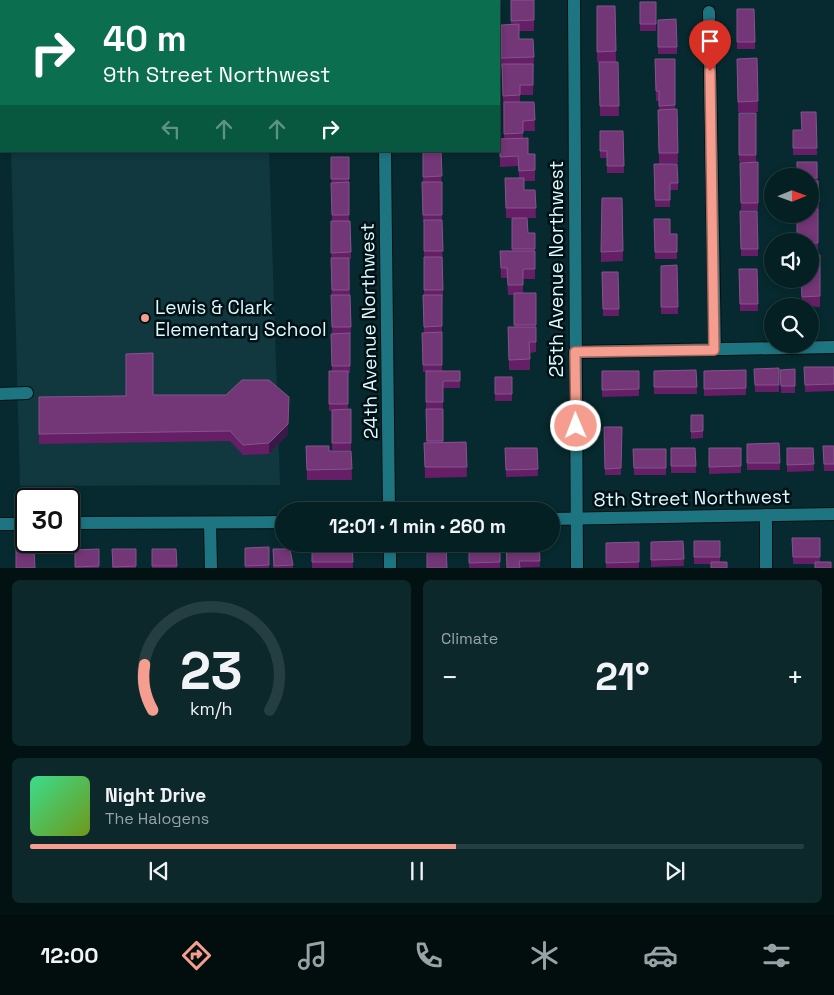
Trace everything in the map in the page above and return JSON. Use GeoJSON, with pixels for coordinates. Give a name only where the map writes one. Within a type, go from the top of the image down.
{"type":"FeatureCollection","features":[{"type":"Feature","properties":{"kind":"street","name":"25th Avenue Northwest"},"geometry":{"type":"LineString","coordinates":[[574,0],[577,568]]}},
{"type":"Feature","properties":{"kind":"street"},"geometry":{"type":"LineString","coordinates":[[709,12],[714,350]]}},
{"type":"Feature","properties":{"kind":"street","name":"24th Avenue Northwest"},"geometry":{"type":"LineString","coordinates":[[386,152],[389,502]]}},
{"type":"Feature","properties":{"kind":"street"},"geometry":{"type":"LineString","coordinates":[[575,352],[834,347]]}},
{"type":"Feature","properties":{"kind":"street"},"geometry":{"type":"LineString","coordinates":[[0,394],[27,392]]}},
{"type":"Feature","properties":{"kind":"street","name":"8th Street Northwest"},"geometry":{"type":"LineString","coordinates":[[560,519],[834,514]]}},
{"type":"Feature","properties":{"kind":"street"},"geometry":{"type":"LineString","coordinates":[[766,515],[766,568]]}},
{"type":"Feature","properties":{"kind":"street"},"geometry":{"type":"LineString","coordinates":[[80,523],[275,522]]}},
{"type":"Feature","properties":{"kind":"street"},"geometry":{"type":"LineString","coordinates":[[0,524],[15,524]]}},
{"type":"Feature","properties":{"kind":"street"},"geometry":{"type":"LineString","coordinates":[[210,524],[211,568]]}},
{"type":"Feature","properties":{"kind":"street"},"geometry":{"type":"LineString","coordinates":[[390,552],[390,568]]}},
{"type":"Feature","properties":{"kind":"shaded area","name":"Lewis & Clark Elementary School"},"geometry":{"type":"Polygon","coordinates":[[[11,152],[269,152],[280,485],[20,486],[11,152]]]}},
{"type":"Feature","properties":{"kind":"building"},"geometry":{"type":"Polygon","coordinates":[[[511,0],[534,0],[534,20],[511,21],[511,0]]]}},
{"type":"Feature","properties":{"kind":"building"},"geometry":{"type":"Polygon","coordinates":[[[640,2],[656,2],[656,24],[640,24],[640,2]]]}},
{"type":"Feature","properties":{"kind":"building"},"geometry":{"type":"Polygon","coordinates":[[[597,6],[615,6],[616,51],[597,52],[597,6]]]}},
{"type":"Feature","properties":{"kind":"building"},"geometry":{"type":"Polygon","coordinates":[[[737,9],[754,9],[755,42],[737,42],[737,9]]]}},
{"type":"Feature","properties":{"kind":"building"},"geometry":{"type":"Polygon","coordinates":[[[676,19],[677,47],[658,47],[658,20],[676,19]]]}},
{"type":"Feature","properties":{"kind":"building"},"geometry":{"type":"Polygon","coordinates":[[[519,24],[519,39],[533,39],[534,57],[501,58],[501,25],[519,24]]]}},
{"type":"Feature","properties":{"kind":"building"},"geometry":{"type":"Polygon","coordinates":[[[757,58],[758,101],[738,102],[737,59],[757,58]]]}},
{"type":"Feature","properties":{"kind":"building"},"geometry":{"type":"Polygon","coordinates":[[[655,59],[675,59],[675,105],[659,106],[659,91],[656,91],[655,59]]]}},
{"type":"Feature","properties":{"kind":"building"},"geometry":{"type":"Polygon","coordinates":[[[599,62],[618,62],[619,106],[600,106],[599,62]]]}},
{"type":"Feature","properties":{"kind":"building"},"geometry":{"type":"Polygon","coordinates":[[[502,64],[533,64],[533,85],[520,85],[520,95],[503,96],[502,64]]]}},
{"type":"Feature","properties":{"kind":"building"},"geometry":{"type":"Polygon","coordinates":[[[504,102],[534,102],[535,120],[523,121],[523,133],[504,134],[504,102]]]}},
{"type":"Feature","properties":{"kind":"building"},"geometry":{"type":"Polygon","coordinates":[[[677,109],[678,153],[659,153],[658,110],[677,109]]]}},
{"type":"Feature","properties":{"kind":"building"},"geometry":{"type":"Polygon","coordinates":[[[801,112],[816,112],[817,148],[793,148],[793,130],[802,130],[801,112]]]}},
{"type":"Feature","properties":{"kind":"building"},"geometry":{"type":"Polygon","coordinates":[[[739,113],[756,113],[756,155],[739,155],[739,113]]]}},
{"type":"Feature","properties":{"kind":"building"},"geometry":{"type":"Polygon","coordinates":[[[600,131],[623,131],[624,166],[607,166],[607,151],[600,151],[600,131]]]}},
{"type":"Feature","properties":{"kind":"building"},"geometry":{"type":"Polygon","coordinates":[[[528,138],[528,154],[535,154],[535,170],[519,171],[518,156],[500,157],[500,139],[528,138]]]}},
{"type":"Feature","properties":{"kind":"building"},"geometry":{"type":"Polygon","coordinates":[[[423,152],[441,152],[442,176],[423,177],[423,152]]]}},
{"type":"Feature","properties":{"kind":"building"},"geometry":{"type":"Polygon","coordinates":[[[331,157],[349,157],[349,179],[331,179],[331,157]]]}},
{"type":"Feature","properties":{"kind":"building"},"geometry":{"type":"Polygon","coordinates":[[[758,162],[758,203],[741,203],[740,163],[758,162]]]}},
{"type":"Feature","properties":{"kind":"building"},"geometry":{"type":"Polygon","coordinates":[[[797,162],[817,162],[817,168],[797,168],[797,162]]]}},
{"type":"Feature","properties":{"kind":"building"},"geometry":{"type":"Polygon","coordinates":[[[654,164],[677,164],[678,183],[670,183],[670,200],[655,200],[654,164]]]}},
{"type":"Feature","properties":{"kind":"building"},"geometry":{"type":"Polygon","coordinates":[[[505,178],[524,178],[524,190],[535,190],[536,208],[506,208],[505,178]]]}},
{"type":"Feature","properties":{"kind":"building"},"geometry":{"type":"Polygon","coordinates":[[[349,182],[349,215],[332,215],[331,183],[349,182]]]}},
{"type":"Feature","properties":{"kind":"building"},"geometry":{"type":"Polygon","coordinates":[[[422,182],[442,182],[442,215],[423,215],[422,182]]]}},
{"type":"Feature","properties":{"kind":"building"},"geometry":{"type":"Polygon","coordinates":[[[602,198],[622,198],[623,251],[601,252],[602,198]]]}},
{"type":"Feature","properties":{"kind":"building"},"geometry":{"type":"Polygon","coordinates":[[[740,211],[757,211],[758,249],[741,249],[740,211]]]}},
{"type":"Feature","properties":{"kind":"building"},"geometry":{"type":"Polygon","coordinates":[[[512,218],[527,218],[528,233],[535,233],[535,249],[512,249],[512,218]]]}},
{"type":"Feature","properties":{"kind":"building"},"geometry":{"type":"Polygon","coordinates":[[[654,219],[670,219],[670,234],[677,234],[677,252],[655,252],[654,219]]]}},
{"type":"Feature","properties":{"kind":"building"},"geometry":{"type":"Polygon","coordinates":[[[424,220],[442,220],[443,251],[424,251],[424,220]]]}},
{"type":"Feature","properties":{"kind":"building"},"geometry":{"type":"Polygon","coordinates":[[[331,221],[350,221],[351,252],[331,253],[331,221]]]}},
{"type":"Feature","properties":{"kind":"building"},"geometry":{"type":"Polygon","coordinates":[[[797,223],[818,223],[818,233],[797,233],[797,223]]]}},
{"type":"Feature","properties":{"kind":"building"},"geometry":{"type":"Polygon","coordinates":[[[500,251],[535,251],[535,269],[523,269],[523,285],[508,285],[507,268],[501,268],[500,251]]]}},
{"type":"Feature","properties":{"kind":"building"},"geometry":{"type":"Polygon","coordinates":[[[820,255],[820,296],[802,297],[802,288],[819,288],[820,255]]]}},
{"type":"Feature","properties":{"kind":"building"},"geometry":{"type":"Polygon","coordinates":[[[424,257],[442,257],[443,290],[424,290],[424,257]]]}},
{"type":"Feature","properties":{"kind":"building"},"geometry":{"type":"Polygon","coordinates":[[[331,258],[349,258],[349,290],[332,290],[331,258]]]}},
{"type":"Feature","properties":{"kind":"building"},"geometry":{"type":"Polygon","coordinates":[[[677,265],[678,307],[661,307],[661,266],[677,265]]]}},
{"type":"Feature","properties":{"kind":"building"},"geometry":{"type":"Polygon","coordinates":[[[739,269],[757,269],[758,304],[740,304],[739,269]]]}},
{"type":"Feature","properties":{"kind":"building"},"geometry":{"type":"Polygon","coordinates":[[[602,272],[618,272],[619,309],[603,309],[602,272]]]}},
{"type":"Feature","properties":{"kind":"building"},"geometry":{"type":"Polygon","coordinates":[[[514,293],[536,293],[536,325],[514,325],[514,293]]]}},
{"type":"Feature","properties":{"kind":"building"},"geometry":{"type":"Polygon","coordinates":[[[331,295],[350,295],[351,327],[332,327],[331,295]]]}},
{"type":"Feature","properties":{"kind":"building"},"geometry":{"type":"Polygon","coordinates":[[[423,295],[442,295],[442,326],[424,327],[423,295]]]}},
{"type":"Feature","properties":{"kind":"building"},"geometry":{"type":"Polygon","coordinates":[[[508,327],[536,327],[536,342],[529,342],[530,359],[509,360],[508,327]]]}},
{"type":"Feature","properties":{"kind":"building"},"geometry":{"type":"Polygon","coordinates":[[[442,332],[442,365],[423,365],[422,333],[442,332]]]}},
{"type":"Feature","properties":{"kind":"building"},"geometry":{"type":"Polygon","coordinates":[[[350,333],[350,366],[332,366],[331,334],[350,333]]]}},
{"type":"Feature","properties":{"kind":"building"},"geometry":{"type":"Polygon","coordinates":[[[153,353],[153,395],[226,395],[242,380],[269,380],[289,397],[288,424],[269,443],[243,445],[230,431],[39,434],[39,397],[126,396],[126,354],[153,353]]]}},
{"type":"Feature","properties":{"kind":"building"},"geometry":{"type":"Polygon","coordinates":[[[804,367],[834,367],[834,384],[805,385],[804,367]]]}},
{"type":"Feature","properties":{"kind":"building"},"geometry":{"type":"Polygon","coordinates":[[[779,368],[779,385],[755,385],[754,369],[779,368]]]}},
{"type":"Feature","properties":{"kind":"building"},"geometry":{"type":"Polygon","coordinates":[[[795,369],[795,386],[781,386],[780,370],[795,369]]]}},
{"type":"Feature","properties":{"kind":"building"},"geometry":{"type":"Polygon","coordinates":[[[696,370],[697,387],[654,387],[654,371],[696,370]]]}},
{"type":"Feature","properties":{"kind":"building"},"geometry":{"type":"Polygon","coordinates":[[[746,370],[746,388],[704,389],[704,371],[746,370]]]}},
{"type":"Feature","properties":{"kind":"building"},"geometry":{"type":"Polygon","coordinates":[[[329,371],[348,371],[348,404],[329,404],[329,371]]]}},
{"type":"Feature","properties":{"kind":"building"},"geometry":{"type":"Polygon","coordinates":[[[426,371],[460,371],[460,381],[443,381],[443,402],[426,402],[426,371]]]}},
{"type":"Feature","properties":{"kind":"building"},"geometry":{"type":"Polygon","coordinates":[[[602,371],[639,371],[639,389],[602,390],[602,371]]]}},
{"type":"Feature","properties":{"kind":"building"},"geometry":{"type":"Polygon","coordinates":[[[495,377],[512,377],[512,394],[495,394],[495,377]]]}},
{"type":"Feature","properties":{"kind":"building"},"geometry":{"type":"Polygon","coordinates":[[[351,409],[351,443],[332,443],[332,410],[351,409]]]}},
{"type":"Feature","properties":{"kind":"building"},"geometry":{"type":"Polygon","coordinates":[[[426,409],[443,409],[443,441],[427,441],[426,409]]]}},
{"type":"Feature","properties":{"kind":"building"},"geometry":{"type":"Polygon","coordinates":[[[691,415],[703,415],[703,431],[691,432],[691,415]]]}},
{"type":"Feature","properties":{"kind":"building"},"geometry":{"type":"Polygon","coordinates":[[[604,427],[622,427],[621,468],[605,469],[604,427]]]}},
{"type":"Feature","properties":{"kind":"building"},"geometry":{"type":"Polygon","coordinates":[[[466,442],[467,467],[425,467],[424,443],[466,442]]]}},
{"type":"Feature","properties":{"kind":"building"},"geometry":{"type":"Polygon","coordinates":[[[779,443],[780,463],[747,463],[747,444],[779,443]]]}},
{"type":"Feature","properties":{"kind":"building"},"geometry":{"type":"Polygon","coordinates":[[[306,446],[329,446],[329,451],[351,451],[352,469],[307,470],[306,446]]]}},
{"type":"Feature","properties":{"kind":"building"},"geometry":{"type":"Polygon","coordinates":[[[823,446],[834,446],[834,464],[824,464],[823,446]]]}},
{"type":"Feature","properties":{"kind":"building"},"geometry":{"type":"Polygon","coordinates":[[[505,448],[537,448],[538,469],[506,470],[505,448]]]}},
{"type":"Feature","properties":{"kind":"building"},"geometry":{"type":"Polygon","coordinates":[[[671,448],[695,448],[696,466],[671,466],[671,448]]]}},
{"type":"Feature","properties":{"kind":"building"},"geometry":{"type":"Polygon","coordinates":[[[709,448],[741,448],[741,466],[709,467],[709,448]]]}},
{"type":"Feature","properties":{"kind":"building"},"geometry":{"type":"Polygon","coordinates":[[[787,448],[813,448],[814,464],[787,465],[787,448]]]}},
{"type":"Feature","properties":{"kind":"building"},"geometry":{"type":"Polygon","coordinates":[[[633,449],[666,449],[666,468],[634,468],[633,449]]]}},
{"type":"Feature","properties":{"kind":"building"},"geometry":{"type":"Polygon","coordinates":[[[792,538],[820,538],[820,557],[793,557],[792,538]]]}},
{"type":"Feature","properties":{"kind":"building"},"geometry":{"type":"Polygon","coordinates":[[[683,541],[684,559],[651,560],[651,542],[683,541]]]}},
{"type":"Feature","properties":{"kind":"building"},"geometry":{"type":"Polygon","coordinates":[[[694,541],[720,541],[720,557],[694,557],[694,541]]]}},
{"type":"Feature","properties":{"kind":"building"},"geometry":{"type":"Polygon","coordinates":[[[639,542],[639,562],[606,563],[606,543],[639,542]]]}},
{"type":"Feature","properties":{"kind":"building"},"geometry":{"type":"Polygon","coordinates":[[[269,547],[269,565],[245,566],[245,548],[269,547]]]}},
{"type":"Feature","properties":{"kind":"building"},"geometry":{"type":"Polygon","coordinates":[[[99,549],[99,566],[75,567],[75,553],[80,553],[80,550],[99,549]]]}},
{"type":"Feature","properties":{"kind":"building"},"geometry":{"type":"Polygon","coordinates":[[[112,549],[136,549],[136,566],[113,567],[112,549]]]}},
{"type":"Feature","properties":{"kind":"building"},"geometry":{"type":"Polygon","coordinates":[[[152,549],[176,549],[177,566],[152,566],[152,549]]]}},
{"type":"Feature","properties":{"kind":"building"},"geometry":{"type":"Polygon","coordinates":[[[273,549],[275,549],[275,552],[291,552],[293,565],[274,566],[273,549]]]}},
{"type":"Feature","properties":{"kind":"building"},"geometry":{"type":"Polygon","coordinates":[[[312,552],[352,552],[353,562],[312,562],[312,552]]]}},
{"type":"Feature","properties":{"kind":"building"},"geometry":{"type":"Polygon","coordinates":[[[427,552],[446,552],[447,568],[427,568],[427,552]]]}},
{"type":"Feature","properties":{"kind":"building"},"geometry":{"type":"Polygon","coordinates":[[[469,552],[500,552],[500,562],[469,563],[469,552]]]}},
{"type":"Feature","properties":{"kind":"building"},"geometry":{"type":"Polygon","coordinates":[[[506,552],[539,552],[540,561],[519,561],[520,568],[507,568],[506,552]]]}},
{"type":"Feature","properties":{"kind":"building"},"geometry":{"type":"Polygon","coordinates":[[[16,553],[34,553],[35,568],[16,568],[16,553]]]}},
{"type":"Feature","properties":{"kind":"building"},"geometry":{"type":"Polygon","coordinates":[[[711,562],[727,562],[727,568],[711,568],[711,562]]]}},
{"type":"Feature","properties":{"kind":"building"},"geometry":{"type":"Polygon","coordinates":[[[815,562],[831,562],[831,568],[815,568],[815,562]]]}},
{"type":"Feature","properties":{"kind":"place","name":"Lewis & Clark Elementary School"},"geometry":{"type":"Point","coordinates":[145,318]}},
{"type":"Feature","properties":{"kind":"route"},"geometry":{"type":"LineString","coordinates":[[576,426],[575,352],[714,350],[710,71]]}}]}
